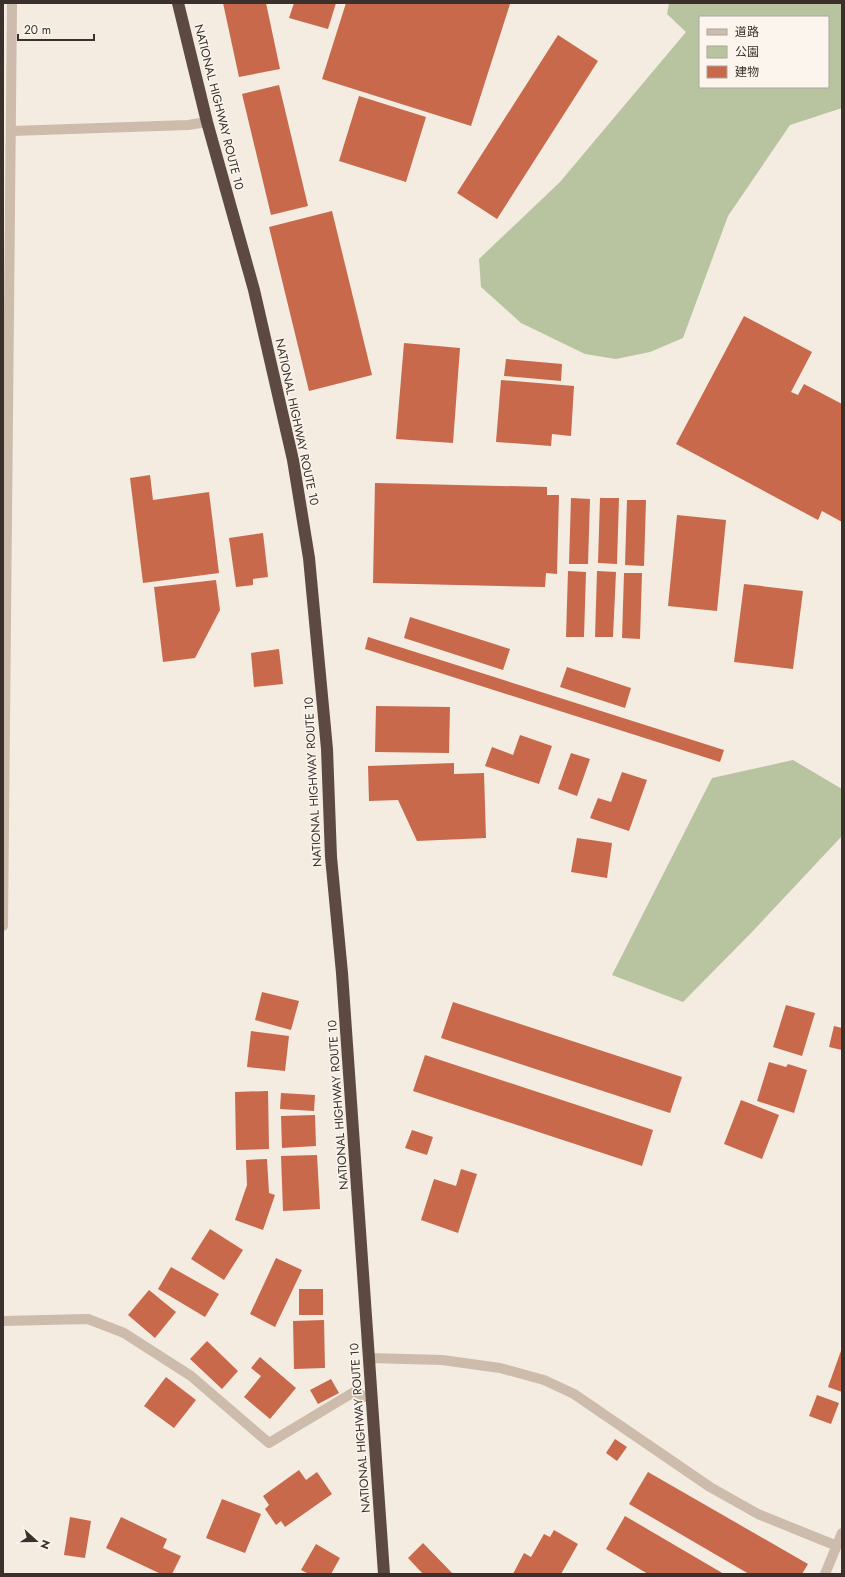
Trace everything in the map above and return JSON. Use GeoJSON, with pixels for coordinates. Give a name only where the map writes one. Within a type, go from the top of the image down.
{"type":"FeatureCollection","features":[{"type":"Feature","properties":{"kind":"highway","name":"NATIONAL HIGHWAY ROUTE 10"},"geometry":{"type":"LineString","coordinates":[[178,3],[206,122],[254,290],[294,460],[309,558],[327,749],[331,857],[342,972],[384,1574]]}},
{"type":"Feature","properties":{"kind":"street"},"geometry":{"type":"LineString","coordinates":[[3,926],[12,131],[12,3]]}},
{"type":"Feature","properties":{"kind":"street"},"geometry":{"type":"LineString","coordinates":[[12,131],[188,125],[206,122]]}},
{"type":"Feature","properties":{"kind":"street"},"geometry":{"type":"LineString","coordinates":[[3,1321],[88,1319],[124,1333],[190,1376],[269,1443],[354,1392],[371,1399]]}},
{"type":"Feature","properties":{"kind":"street"},"geometry":{"type":"LineString","coordinates":[[370,1358],[442,1360],[500,1368],[544,1380],[574,1394],[710,1487],[758,1514],[837,1546]]}},
{"type":"Feature","properties":{"kind":"street"},"geometry":{"type":"LineString","coordinates":[[826,1574],[842,1533]]}},
{"type":"Feature","properties":{"kind":"green space"},"geometry":{"type":"Polygon","coordinates":[[[669,3],[842,3],[842,108],[790,125],[728,216],[683,338],[650,352],[616,359],[585,354],[521,323],[481,287],[479,259],[560,182],[686,32],[667,14],[669,3]]]}},
{"type":"Feature","properties":{"kind":"green space"},"geometry":{"type":"Polygon","coordinates":[[[793,760],[842,789],[842,836],[751,933],[683,1002],[612,975],[712,778],[793,760]]]}},
{"type":"Feature","properties":{"kind":"building"},"geometry":{"type":"Polygon","coordinates":[[[223,3],[266,3],[280,69],[239,77],[223,3]]]}},
{"type":"Feature","properties":{"kind":"building"},"geometry":{"type":"Polygon","coordinates":[[[294,3],[336,3],[328,29],[289,18],[294,3]]]}},
{"type":"Feature","properties":{"kind":"building"},"geometry":{"type":"Polygon","coordinates":[[[346,3],[510,4],[471,126],[322,79],[346,3]]]}},
{"type":"Feature","properties":{"kind":"building"},"geometry":{"type":"Polygon","coordinates":[[[558,35],[598,61],[497,219],[457,193],[558,35]]]}},
{"type":"Feature","properties":{"kind":"building"},"geometry":{"type":"Polygon","coordinates":[[[279,85],[308,206],[271,215],[242,94],[279,85]]]}},
{"type":"Feature","properties":{"kind":"building"},"geometry":{"type":"Polygon","coordinates":[[[359,96],[426,117],[406,182],[339,161],[359,96]]]}},
{"type":"Feature","properties":{"kind":"building"},"geometry":{"type":"Polygon","coordinates":[[[332,211],[372,375],[309,391],[269,227],[332,211]]]}},
{"type":"Feature","properties":{"kind":"building"},"geometry":{"type":"Polygon","coordinates":[[[744,316],[812,352],[791,392],[798,395],[804,384],[842,404],[842,522],[822,511],[818,520],[676,444],[744,316]]]}},
{"type":"Feature","properties":{"kind":"building"},"geometry":{"type":"Polygon","coordinates":[[[404,343],[460,348],[453,443],[396,439],[404,343]]]}},
{"type":"Feature","properties":{"kind":"building"},"geometry":{"type":"Polygon","coordinates":[[[506,359],[562,364],[561,381],[504,376],[506,359]]]}},
{"type":"Feature","properties":{"kind":"building"},"geometry":{"type":"Polygon","coordinates":[[[501,380],[574,386],[571,436],[552,434],[551,446],[496,442],[501,380]]]}},
{"type":"Feature","properties":{"kind":"building"},"geometry":{"type":"Polygon","coordinates":[[[150,475],[153,500],[209,492],[219,573],[143,583],[130,478],[150,475]]]}},
{"type":"Feature","properties":{"kind":"building"},"geometry":{"type":"Polygon","coordinates":[[[375,483],[547,487],[547,495],[559,495],[557,574],[546,573],[545,587],[373,583],[375,483]]]}},
{"type":"Feature","properties":{"kind":"building"},"geometry":{"type":"Polygon","coordinates":[[[571,498],[590,499],[588,564],[569,564],[571,498]]]}},
{"type":"Feature","properties":{"kind":"building"},"geometry":{"type":"Polygon","coordinates":[[[600,498],[619,498],[617,564],[598,563],[600,498]]]}},
{"type":"Feature","properties":{"kind":"building"},"geometry":{"type":"Polygon","coordinates":[[[627,500],[646,500],[644,566],[625,565],[627,500]]]}},
{"type":"Feature","properties":{"kind":"building"},"geometry":{"type":"Polygon","coordinates":[[[677,515],[726,520],[717,611],[668,606],[677,515]]]}},
{"type":"Feature","properties":{"kind":"building"},"geometry":{"type":"Polygon","coordinates":[[[263,533],[268,577],[253,579],[253,585],[236,587],[229,538],[263,533]]]}},
{"type":"Feature","properties":{"kind":"building"},"geometry":{"type":"Polygon","coordinates":[[[568,571],[586,572],[584,637],[566,637],[568,571]]]}},
{"type":"Feature","properties":{"kind":"building"},"geometry":{"type":"Polygon","coordinates":[[[597,571],[616,572],[613,637],[595,637],[597,571]]]}},
{"type":"Feature","properties":{"kind":"building"},"geometry":{"type":"Polygon","coordinates":[[[624,573],[642,573],[640,639],[622,638],[624,573]]]}},
{"type":"Feature","properties":{"kind":"building"},"geometry":{"type":"Polygon","coordinates":[[[216,580],[220,610],[195,658],[163,662],[154,587],[216,580]]]}},
{"type":"Feature","properties":{"kind":"building"},"geometry":{"type":"Polygon","coordinates":[[[744,584],[803,591],[793,669],[734,662],[744,584]]]}},
{"type":"Feature","properties":{"kind":"building"},"geometry":{"type":"Polygon","coordinates":[[[410,617],[510,649],[503,670],[404,638],[410,617]]]}},
{"type":"Feature","properties":{"kind":"building"},"geometry":{"type":"Polygon","coordinates":[[[368,637],[724,750],[720,762],[365,649],[368,637]]]}},
{"type":"Feature","properties":{"kind":"building"},"geometry":{"type":"Polygon","coordinates":[[[279,649],[283,684],[254,687],[251,653],[279,649]]]}},
{"type":"Feature","properties":{"kind":"building"},"geometry":{"type":"Polygon","coordinates":[[[567,667],[631,688],[625,708],[560,687],[567,667]]]}},
{"type":"Feature","properties":{"kind":"building"},"geometry":{"type":"Polygon","coordinates":[[[376,706],[450,707],[449,753],[375,752],[376,706]]]}},
{"type":"Feature","properties":{"kind":"building"},"geometry":{"type":"Polygon","coordinates":[[[520,735],[552,746],[539,784],[485,766],[492,747],[513,755],[520,735]]]}},
{"type":"Feature","properties":{"kind":"building"},"geometry":{"type":"Polygon","coordinates":[[[571,753],[590,759],[577,796],[558,789],[571,753]]]}},
{"type":"Feature","properties":{"kind":"building"},"geometry":{"type":"Polygon","coordinates":[[[454,763],[454,774],[484,773],[486,838],[417,841],[398,800],[369,801],[368,766],[454,763]]]}},
{"type":"Feature","properties":{"kind":"building"},"geometry":{"type":"Polygon","coordinates":[[[622,772],[647,780],[629,831],[590,818],[598,798],[611,802],[622,772]]]}},
{"type":"Feature","properties":{"kind":"building"},"geometry":{"type":"Polygon","coordinates":[[[577,838],[612,843],[607,878],[571,872],[577,838]]]}},
{"type":"Feature","properties":{"kind":"building"},"geometry":{"type":"Polygon","coordinates":[[[262,992],[299,1001],[291,1030],[255,1020],[262,992]]]}},
{"type":"Feature","properties":{"kind":"building"},"geometry":{"type":"Polygon","coordinates":[[[453,1002],[682,1077],[670,1113],[441,1038],[453,1002]]]}},
{"type":"Feature","properties":{"kind":"building"},"geometry":{"type":"Polygon","coordinates":[[[786,1005],[815,1013],[802,1056],[773,1047],[786,1005]]]}},
{"type":"Feature","properties":{"kind":"building"},"geometry":{"type":"Polygon","coordinates":[[[834,1026],[842,1028],[842,1050],[829,1047],[834,1026]]]}},
{"type":"Feature","properties":{"kind":"building"},"geometry":{"type":"Polygon","coordinates":[[[251,1031],[289,1036],[285,1071],[247,1067],[251,1031]]]}},
{"type":"Feature","properties":{"kind":"building"},"geometry":{"type":"Polygon","coordinates":[[[425,1055],[653,1130],[642,1166],[413,1091],[425,1055]]]}},
{"type":"Feature","properties":{"kind":"building"},"geometry":{"type":"Polygon","coordinates":[[[769,1062],[786,1067],[788,1064],[807,1070],[794,1113],[757,1101],[769,1062]]]}},
{"type":"Feature","properties":{"kind":"building"},"geometry":{"type":"Polygon","coordinates":[[[268,1091],[269,1149],[236,1150],[235,1092],[268,1091]]]}},
{"type":"Feature","properties":{"kind":"building"},"geometry":{"type":"Polygon","coordinates":[[[281,1093],[315,1095],[314,1111],[280,1109],[281,1093]]]}},
{"type":"Feature","properties":{"kind":"building"},"geometry":{"type":"Polygon","coordinates":[[[741,1100],[779,1115],[762,1159],[724,1144],[741,1100]]]}},
{"type":"Feature","properties":{"kind":"building"},"geometry":{"type":"Polygon","coordinates":[[[315,1115],[316,1146],[282,1148],[281,1116],[315,1115]]]}},
{"type":"Feature","properties":{"kind":"building"},"geometry":{"type":"Polygon","coordinates":[[[412,1130],[433,1137],[427,1155],[405,1148],[412,1130]]]}},
{"type":"Feature","properties":{"kind":"building"},"geometry":{"type":"Polygon","coordinates":[[[317,1155],[320,1209],[283,1211],[281,1156],[317,1155]]]}},
{"type":"Feature","properties":{"kind":"building"},"geometry":{"type":"Polygon","coordinates":[[[267,1159],[269,1193],[275,1195],[263,1230],[235,1220],[247,1185],[246,1160],[267,1159]]]}},
{"type":"Feature","properties":{"kind":"building"},"geometry":{"type":"Polygon","coordinates":[[[461,1169],[477,1174],[458,1233],[421,1220],[434,1179],[456,1186],[461,1169]]]}},
{"type":"Feature","properties":{"kind":"building"},"geometry":{"type":"Polygon","coordinates":[[[210,1229],[243,1250],[224,1280],[191,1259],[210,1229]]]}},
{"type":"Feature","properties":{"kind":"building"},"geometry":{"type":"Polygon","coordinates":[[[276,1258],[302,1270],[275,1327],[250,1314],[276,1258]]]}},
{"type":"Feature","properties":{"kind":"building"},"geometry":{"type":"Polygon","coordinates":[[[171,1267],[219,1294],[205,1317],[158,1289],[171,1267]]]}},
{"type":"Feature","properties":{"kind":"building"},"geometry":{"type":"Polygon","coordinates":[[[299,1289],[323,1289],[323,1315],[299,1315],[299,1289]]]}},
{"type":"Feature","properties":{"kind":"building"},"geometry":{"type":"Polygon","coordinates":[[[149,1290],[176,1312],[155,1338],[128,1315],[149,1290]]]}},
{"type":"Feature","properties":{"kind":"building"},"geometry":{"type":"Polygon","coordinates":[[[324,1320],[325,1368],[294,1369],[293,1321],[324,1320]]]}},
{"type":"Feature","properties":{"kind":"building"},"geometry":{"type":"Polygon","coordinates":[[[207,1341],[238,1371],[222,1389],[190,1359],[207,1341]]]}},
{"type":"Feature","properties":{"kind":"building"},"geometry":{"type":"Polygon","coordinates":[[[842,1348],[842,1392],[828,1387],[842,1348]]]}},
{"type":"Feature","properties":{"kind":"building"},"geometry":{"type":"Polygon","coordinates":[[[260,1357],[296,1388],[270,1419],[244,1397],[261,1376],[251,1368],[260,1357]]]}},
{"type":"Feature","properties":{"kind":"building"},"geometry":{"type":"Polygon","coordinates":[[[166,1377],[196,1400],[174,1428],[144,1406],[166,1377]]]}},
{"type":"Feature","properties":{"kind":"building"},"geometry":{"type":"Polygon","coordinates":[[[331,1379],[339,1393],[318,1404],[310,1390],[331,1379]]]}},
{"type":"Feature","properties":{"kind":"building"},"geometry":{"type":"Polygon","coordinates":[[[817,1395],[839,1403],[831,1424],[809,1416],[817,1395]]]}},
{"type":"Feature","properties":{"kind":"building"},"geometry":{"type":"Polygon","coordinates":[[[615,1439],[627,1447],[617,1461],[606,1453],[615,1439]]]}},
{"type":"Feature","properties":{"kind":"building"},"geometry":{"type":"Polygon","coordinates":[[[299,1470],[306,1480],[317,1472],[332,1494],[285,1527],[281,1521],[276,1525],[265,1509],[269,1505],[263,1496],[299,1470]]]}},
{"type":"Feature","properties":{"kind":"building"},"geometry":{"type":"Polygon","coordinates":[[[648,1472],[808,1564],[802,1574],[749,1574],[629,1504],[648,1472]]]}},
{"type":"Feature","properties":{"kind":"building"},"geometry":{"type":"Polygon","coordinates":[[[222,1499],[261,1514],[245,1553],[206,1538],[222,1499]]]}},
{"type":"Feature","properties":{"kind":"building"},"geometry":{"type":"Polygon","coordinates":[[[625,1516],[724,1574],[648,1574],[606,1549],[625,1516]]]}},
{"type":"Feature","properties":{"kind":"building"},"geometry":{"type":"Polygon","coordinates":[[[70,1517],[91,1521],[85,1558],[64,1555],[70,1517]]]}},
{"type":"Feature","properties":{"kind":"building"},"geometry":{"type":"Polygon","coordinates":[[[121,1517],[167,1539],[163,1548],[181,1556],[172,1574],[161,1574],[106,1548],[121,1517]]]}},
{"type":"Feature","properties":{"kind":"building"},"geometry":{"type":"Polygon","coordinates":[[[554,1530],[578,1544],[561,1574],[513,1574],[524,1553],[531,1557],[544,1534],[550,1537],[554,1530]]]}},
{"type":"Feature","properties":{"kind":"building"},"geometry":{"type":"Polygon","coordinates":[[[423,1543],[453,1574],[423,1574],[408,1558],[423,1543]]]}},
{"type":"Feature","properties":{"kind":"building"},"geometry":{"type":"Polygon","coordinates":[[[316,1544],[340,1558],[331,1574],[309,1574],[301,1570],[316,1544]]]}}]}
